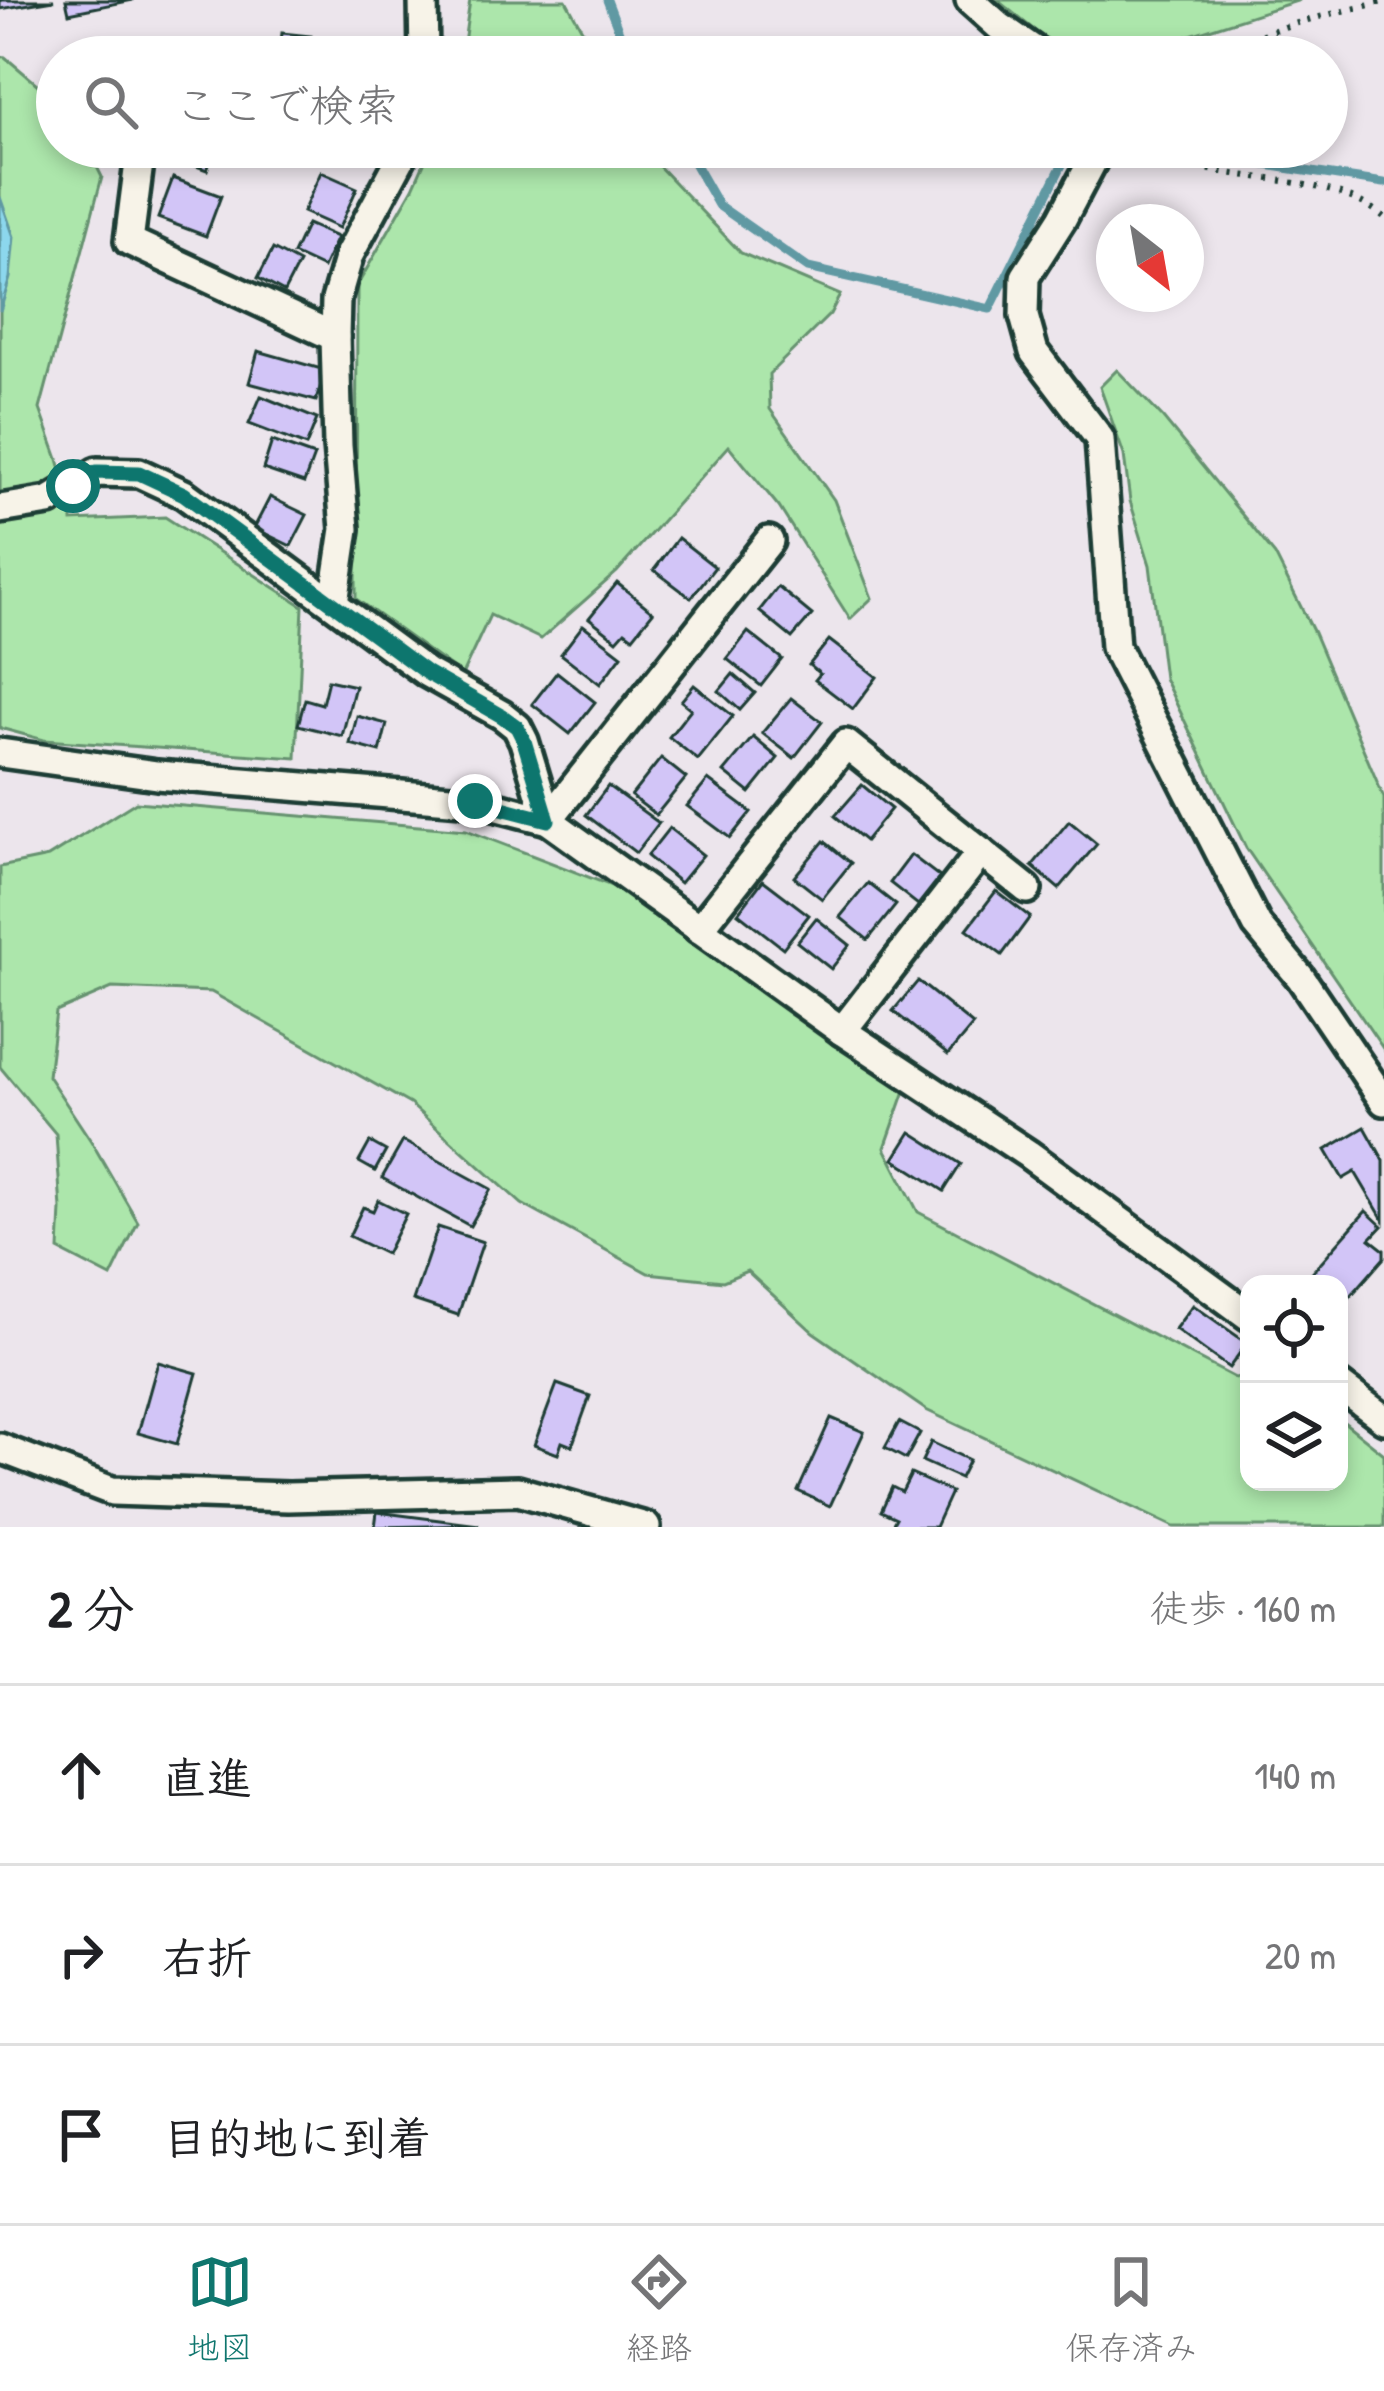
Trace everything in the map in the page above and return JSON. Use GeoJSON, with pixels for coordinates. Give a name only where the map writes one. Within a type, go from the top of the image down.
{"type":"FeatureCollection","features":[{"type":"Feature","properties":{"kind":"street"},"geometry":{"type":"LineString","coordinates":[[423,0],[424,36]]}},
{"type":"Feature","properties":{"kind":"street"},"geometry":{"type":"LineString","coordinates":[[970,0],[1014,36]]}},
{"type":"Feature","properties":{"kind":"street"},"geometry":{"type":"LineString","coordinates":[[138,168],[129,241],[334,337]]}},
{"type":"Feature","properties":{"kind":"street"},"geometry":{"type":"LineString","coordinates":[[334,603],[345,529],[338,446],[336,300],[349,255],[385,168]]}},
{"type":"Feature","properties":{"kind":"street"},"geometry":{"type":"LineString","coordinates":[[1089,168],[1025,277],[1024,316],[1034,352],[1100,439],[1115,647],[1257,925],[1301,978],[1384,1102]]}},
{"type":"Feature","properties":{"kind":"street"},"geometry":{"type":"LineString","coordinates":[[0,509],[49,501],[97,472],[139,473],[184,494],[427,673],[517,727],[548,820]]}},
{"type":"Feature","properties":{"kind":"street"},"geometry":{"type":"LineString","coordinates":[[548,820],[770,541]]}},
{"type":"Feature","properties":{"kind":"street"},"geometry":{"type":"LineString","coordinates":[[699,929],[846,744],[1027,889]]}},
{"type":"Feature","properties":{"kind":"street"},"geometry":{"type":"LineString","coordinates":[[0,753],[157,775],[475,801],[548,820],[842,1030],[1028,1154],[1240,1309]]}},
{"type":"Feature","properties":{"kind":"street"},"geometry":{"type":"LineString","coordinates":[[842,1030],[981,852]]}},
{"type":"Feature","properties":{"kind":"street"},"geometry":{"type":"LineString","coordinates":[[1348,1391],[1384,1419]]}},
{"type":"Feature","properties":{"kind":"street"},"geometry":{"type":"LineString","coordinates":[[0,1448],[112,1491],[288,1497],[518,1491],[646,1527]]}},
{"type":"Feature","properties":{"kind":"path"},"geometry":{"type":"LineString","coordinates":[[1256,36],[1384,2]]}},
{"type":"Feature","properties":{"kind":"path"},"geometry":{"type":"LineString","coordinates":[[1196,168],[1308,186],[1366,202],[1384,217]]}},
{"type":"Feature","properties":{"kind":"green space"},"geometry":{"type":"Polygon","coordinates":[[[470,0],[566,0],[586,36],[465,36],[470,0]]]}},
{"type":"Feature","properties":{"kind":"green space"},"geometry":{"type":"Polygon","coordinates":[[[997,0],[1300,0],[1188,36],[1042,36],[997,0]]]}},
{"type":"Feature","properties":{"kind":"green space"},"geometry":{"type":"Polygon","coordinates":[[[0,56],[36,83],[36,168],[98,168],[102,177],[40,409],[72,521],[165,517],[303,606],[296,758],[44,740],[0,728],[0,56]]]}},
{"type":"Feature","properties":{"kind":"green space"},"geometry":{"type":"Polygon","coordinates":[[[422,168],[661,168],[741,253],[840,295],[830,314],[769,374],[770,409],[834,500],[872,598],[850,619],[779,507],[729,446],[617,572],[541,639],[490,615],[462,675],[356,599],[357,286],[422,168]]]}},
{"type":"Feature","properties":{"kind":"green space"},"geometry":{"type":"Polygon","coordinates":[[[1117,370],[1163,418],[1275,555],[1314,633],[1384,798],[1384,1050],[1246,848],[1164,678],[1150,565],[1130,501],[1124,455],[1100,387],[1117,370]]]}},
{"type":"Feature","properties":{"kind":"green space"},"geometry":{"type":"Polygon","coordinates":[[[136,802],[466,830],[625,891],[906,1088],[885,1148],[918,1212],[1240,1377],[1240,1491],[1348,1491],[1348,1425],[1384,1454],[1384,1527],[1174,1527],[926,1410],[813,1332],[747,1271],[723,1281],[648,1273],[522,1204],[410,1104],[211,992],[112,988],[56,1012],[48,1076],[138,1222],[111,1277],[59,1250],[56,1134],[0,1067],[0,867],[48,857],[136,802]]]}},
{"type":"Feature","properties":{"kind":"water"},"geometry":{"type":"Polygon","coordinates":[[[0,197],[14,237],[10,278],[0,311],[0,197]]]}},
{"type":"Feature","properties":{"kind":"building"},"geometry":{"type":"Polygon","coordinates":[[[0,0],[54,0],[0,9],[0,0]]]}},
{"type":"Feature","properties":{"kind":"building"},"geometry":{"type":"Polygon","coordinates":[[[66,0],[133,0],[69,13],[66,0]]]}},
{"type":"Feature","properties":{"kind":"building"},"geometry":{"type":"Polygon","coordinates":[[[321,172],[357,188],[339,228],[303,212],[321,172]]]}},
{"type":"Feature","properties":{"kind":"building"},"geometry":{"type":"Polygon","coordinates":[[[173,178],[221,196],[206,236],[158,218],[173,178]]]}},
{"type":"Feature","properties":{"kind":"building"},"geometry":{"type":"Polygon","coordinates":[[[307,224],[337,237],[323,268],[293,254],[307,224]]]}},
{"type":"Feature","properties":{"kind":"building"},"geometry":{"type":"Polygon","coordinates":[[[273,249],[299,263],[284,292],[258,278],[273,249]]]}},
{"type":"Feature","properties":{"kind":"building"},"geometry":{"type":"Polygon","coordinates":[[[258,351],[325,370],[316,401],[249,383],[258,351]]]}},
{"type":"Feature","properties":{"kind":"building"},"geometry":{"type":"Polygon","coordinates":[[[261,396],[317,419],[306,446],[249,424],[261,396]]]}},
{"type":"Feature","properties":{"kind":"building"},"geometry":{"type":"Polygon","coordinates":[[[272,441],[314,456],[304,483],[263,469],[272,441]]]}},
{"type":"Feature","properties":{"kind":"building"},"geometry":{"type":"Polygon","coordinates":[[[270,497],[307,515],[291,546],[254,528],[270,497]]]}},
{"type":"Feature","properties":{"kind":"building"},"geometry":{"type":"Polygon","coordinates":[[[678,538],[715,567],[691,598],[654,570],[678,538]]]}},
{"type":"Feature","properties":{"kind":"building"},"geometry":{"type":"Polygon","coordinates":[[[617,583],[653,612],[633,637],[625,631],[617,640],[589,618],[617,583]]]}},
{"type":"Feature","properties":{"kind":"building"},"geometry":{"type":"Polygon","coordinates":[[[778,587],[812,615],[792,638],[759,611],[778,587]]]}},
{"type":"Feature","properties":{"kind":"building"},"geometry":{"type":"Polygon","coordinates":[[[583,625],[622,655],[600,684],[561,654],[583,625]]]}},
{"type":"Feature","properties":{"kind":"building"},"geometry":{"type":"Polygon","coordinates":[[[748,632],[782,659],[761,686],[727,659],[748,632]]]}},
{"type":"Feature","properties":{"kind":"building"},"geometry":{"type":"Polygon","coordinates":[[[829,640],[877,677],[853,709],[815,680],[820,674],[809,665],[829,640]]]}},
{"type":"Feature","properties":{"kind":"building"},"geometry":{"type":"Polygon","coordinates":[[[557,672],[595,702],[570,734],[532,704],[557,672]]]}},
{"type":"Feature","properties":{"kind":"building"},"geometry":{"type":"Polygon","coordinates":[[[733,674],[755,693],[740,710],[719,691],[733,674]]]}},
{"type":"Feature","properties":{"kind":"building"},"geometry":{"type":"Polygon","coordinates":[[[328,680],[355,686],[342,736],[298,725],[305,699],[322,704],[328,680]]]}},
{"type":"Feature","properties":{"kind":"building"},"geometry":{"type":"Polygon","coordinates":[[[694,685],[733,716],[698,760],[669,737],[691,709],[681,701],[694,685]]]}},
{"type":"Feature","properties":{"kind":"building"},"geometry":{"type":"Polygon","coordinates":[[[791,698],[822,722],[794,758],[762,733],[791,698]]]}},
{"type":"Feature","properties":{"kind":"building"},"geometry":{"type":"Polygon","coordinates":[[[357,716],[387,724],[380,752],[350,744],[357,716]]]}},
{"type":"Feature","properties":{"kind":"building"},"geometry":{"type":"Polygon","coordinates":[[[753,737],[778,758],[750,793],[724,772],[753,737]]]}},
{"type":"Feature","properties":{"kind":"building"},"geometry":{"type":"Polygon","coordinates":[[[661,758],[686,778],[656,815],[631,796],[661,758]]]}},
{"type":"Feature","properties":{"kind":"building"},"geometry":{"type":"Polygon","coordinates":[[[708,780],[751,812],[730,838],[687,806],[708,780]]]}},
{"type":"Feature","properties":{"kind":"building"},"geometry":{"type":"Polygon","coordinates":[[[862,785],[891,809],[865,841],[835,816],[862,785]]]}},
{"type":"Feature","properties":{"kind":"building"},"geometry":{"type":"Polygon","coordinates":[[[608,786],[659,823],[636,853],[586,815],[608,786]]]}},
{"type":"Feature","properties":{"kind":"building"},"geometry":{"type":"Polygon","coordinates":[[[1069,821],[1097,844],[1059,889],[1032,866],[1069,821]]]}},
{"type":"Feature","properties":{"kind":"building"},"geometry":{"type":"Polygon","coordinates":[[[669,828],[703,855],[680,883],[647,856],[669,828]]]}},
{"type":"Feature","properties":{"kind":"building"},"geometry":{"type":"Polygon","coordinates":[[[824,841],[851,863],[822,899],[794,877],[824,841]]]}},
{"type":"Feature","properties":{"kind":"building"},"geometry":{"type":"Polygon","coordinates":[[[911,855],[940,877],[918,905],[890,883],[911,855]]]}},
{"type":"Feature","properties":{"kind":"building"},"geometry":{"type":"Polygon","coordinates":[[[763,880],[809,915],[783,948],[738,913],[763,880]]]}},
{"type":"Feature","properties":{"kind":"building"},"geometry":{"type":"Polygon","coordinates":[[[868,883],[896,905],[868,940],[840,917],[868,883]]]}},
{"type":"Feature","properties":{"kind":"building"},"geometry":{"type":"Polygon","coordinates":[[[996,891],[1030,917],[1002,955],[967,929],[996,891]]]}},
{"type":"Feature","properties":{"kind":"building"},"geometry":{"type":"Polygon","coordinates":[[[816,918],[850,945],[831,969],[797,942],[816,918]]]}},
{"type":"Feature","properties":{"kind":"building"},"geometry":{"type":"Polygon","coordinates":[[[918,981],[973,1025],[948,1055],[893,1011],[918,981]]]}},
{"type":"Feature","properties":{"kind":"building"},"geometry":{"type":"Polygon","coordinates":[[[1365,1127],[1384,1161],[1384,1221],[1355,1172],[1343,1179],[1326,1150],[1365,1127]]]}},
{"type":"Feature","properties":{"kind":"building"},"geometry":{"type":"Polygon","coordinates":[[[911,1132],[961,1164],[944,1191],[894,1159],[911,1132]]]}},
{"type":"Feature","properties":{"kind":"building"},"geometry":{"type":"Polygon","coordinates":[[[403,1141],[491,1189],[470,1226],[382,1178],[403,1141]]]}},
{"type":"Feature","properties":{"kind":"building"},"geometry":{"type":"Polygon","coordinates":[[[370,1142],[386,1151],[375,1171],[359,1162],[370,1142]]]}},
{"type":"Feature","properties":{"kind":"building"},"geometry":{"type":"Polygon","coordinates":[[[378,1200],[406,1214],[386,1254],[349,1236],[363,1207],[373,1211],[378,1200]]]}},
{"type":"Feature","properties":{"kind":"building"},"geometry":{"type":"Polygon","coordinates":[[[1366,1211],[1382,1226],[1370,1239],[1384,1250],[1384,1258],[1348,1299],[1348,1275],[1310,1275],[1366,1211]]]}},
{"type":"Feature","properties":{"kind":"building"},"geometry":{"type":"Polygon","coordinates":[[[438,1227],[483,1242],[458,1315],[413,1300],[438,1227]]]}},
{"type":"Feature","properties":{"kind":"building"},"geometry":{"type":"Polygon","coordinates":[[[1193,1305],[1240,1338],[1240,1353],[1229,1368],[1175,1329],[1193,1305]]]}},
{"type":"Feature","properties":{"kind":"building"},"geometry":{"type":"Polygon","coordinates":[[[158,1362],[197,1373],[177,1444],[138,1433],[158,1362]]]}},
{"type":"Feature","properties":{"kind":"building"},"geometry":{"type":"Polygon","coordinates":[[[557,1384],[590,1396],[572,1446],[562,1442],[558,1454],[534,1445],[557,1384]]]}},
{"type":"Feature","properties":{"kind":"building"},"geometry":{"type":"Polygon","coordinates":[[[831,1418],[864,1432],[830,1506],[798,1491],[831,1418]]]}},
{"type":"Feature","properties":{"kind":"building"},"geometry":{"type":"Polygon","coordinates":[[[899,1422],[920,1433],[906,1459],[885,1448],[899,1422]]]}},
{"type":"Feature","properties":{"kind":"building"},"geometry":{"type":"Polygon","coordinates":[[[931,1442],[969,1460],[960,1478],[922,1461],[931,1442]]]}},
{"type":"Feature","properties":{"kind":"building"},"geometry":{"type":"Polygon","coordinates":[[[911,1474],[951,1492],[935,1527],[891,1527],[896,1518],[881,1511],[892,1487],[902,1492],[911,1474]]]}},
{"type":"Feature","properties":{"kind":"building"},"geometry":{"type":"Polygon","coordinates":[[[377,1512],[479,1525],[375,1527],[377,1512]]]}},
{"type":"Feature","properties":{"kind":"waterway"},"geometry":{"type":"LineString","coordinates":[[607,0],[621,36]]}},
{"type":"Feature","properties":{"kind":"waterway"},"geometry":{"type":"LineString","coordinates":[[697,168],[718,205],[808,268],[990,309],[1060,168]]}},
{"type":"Feature","properties":{"kind":"waterway"},"geometry":{"type":"LineString","coordinates":[[1286,168],[1384,183]]}},
{"type":"Feature","properties":{"kind":"route"},"geometry":{"type":"LineString","coordinates":[[73,486],[97,472],[139,473],[184,494],[427,673],[517,727],[548,820],[475,801]]}}]}
